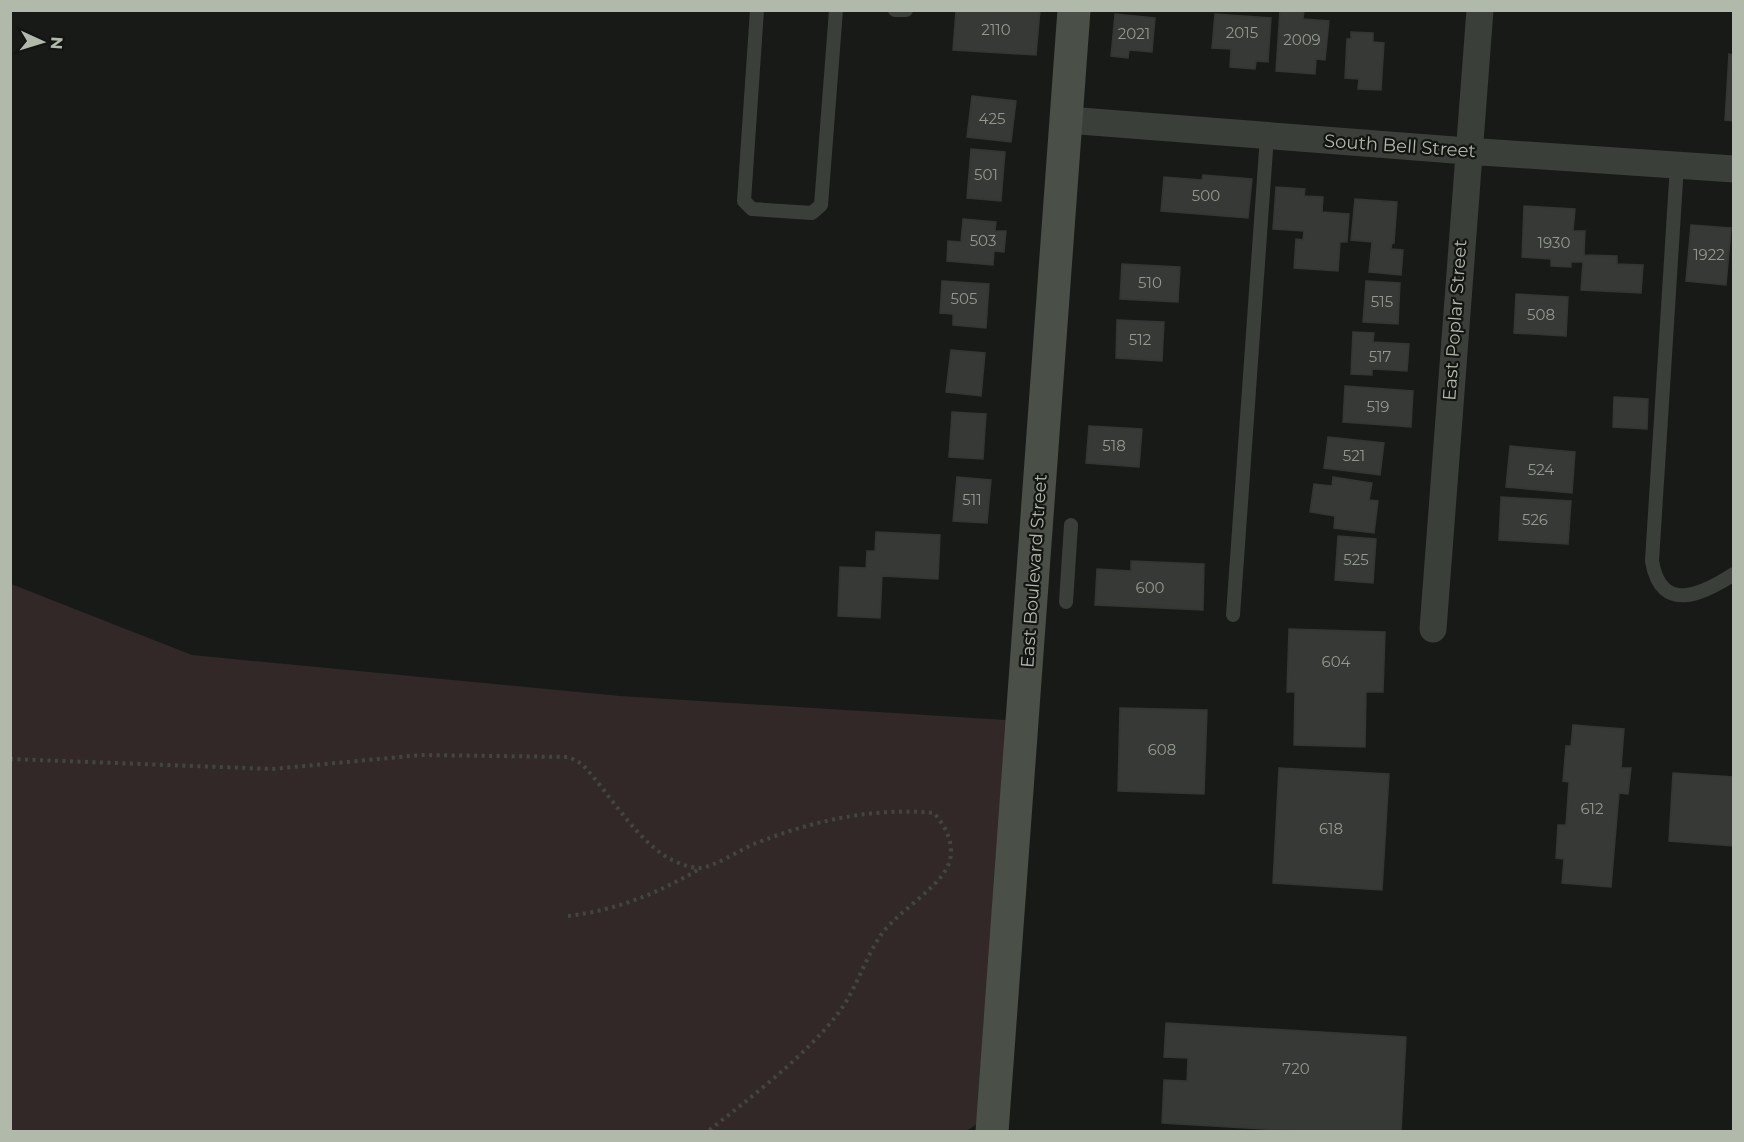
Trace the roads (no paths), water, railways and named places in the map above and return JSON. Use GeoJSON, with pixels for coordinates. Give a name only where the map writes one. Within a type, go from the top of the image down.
{"type":"FeatureCollection","features":[{"type":"Feature","properties":{"kind":"main road","name":"East Boulevard Street"},"geometry":{"type":"LineString","coordinates":[[992,1131],[1074,10]]}},
{"type":"Feature","properties":{"kind":"street","name":"East Poplar Street"},"geometry":{"type":"LineString","coordinates":[[1433,629],[1467,152],[1480,10]]}},
{"type":"Feature","properties":{"kind":"street","name":"South Bell Street"},"geometry":{"type":"LineString","coordinates":[[1067,120],[1467,152],[1734,169]]}},
{"type":"Feature","properties":{"kind":"lane"},"geometry":{"type":"LineString","coordinates":[[757,10],[744,201],[752,209],[812,213],[821,205],[836,10]]}},
{"type":"Feature","properties":{"kind":"lane"},"geometry":{"type":"LineString","coordinates":[[895,10],[906,10]]}},
{"type":"Feature","properties":{"kind":"lane"},"geometry":{"type":"LineString","coordinates":[[1233,615],[1267,136]]}},
{"type":"Feature","properties":{"kind":"lane"},"geometry":{"type":"LineString","coordinates":[[1677,165],[1652,561],[1657,581],[1669,592],[1679,595],[1698,595],[1734,574]]}},
{"type":"Feature","properties":{"kind":"lane"},"geometry":{"type":"LineString","coordinates":[[1066,602],[1071,525]]}}]}
